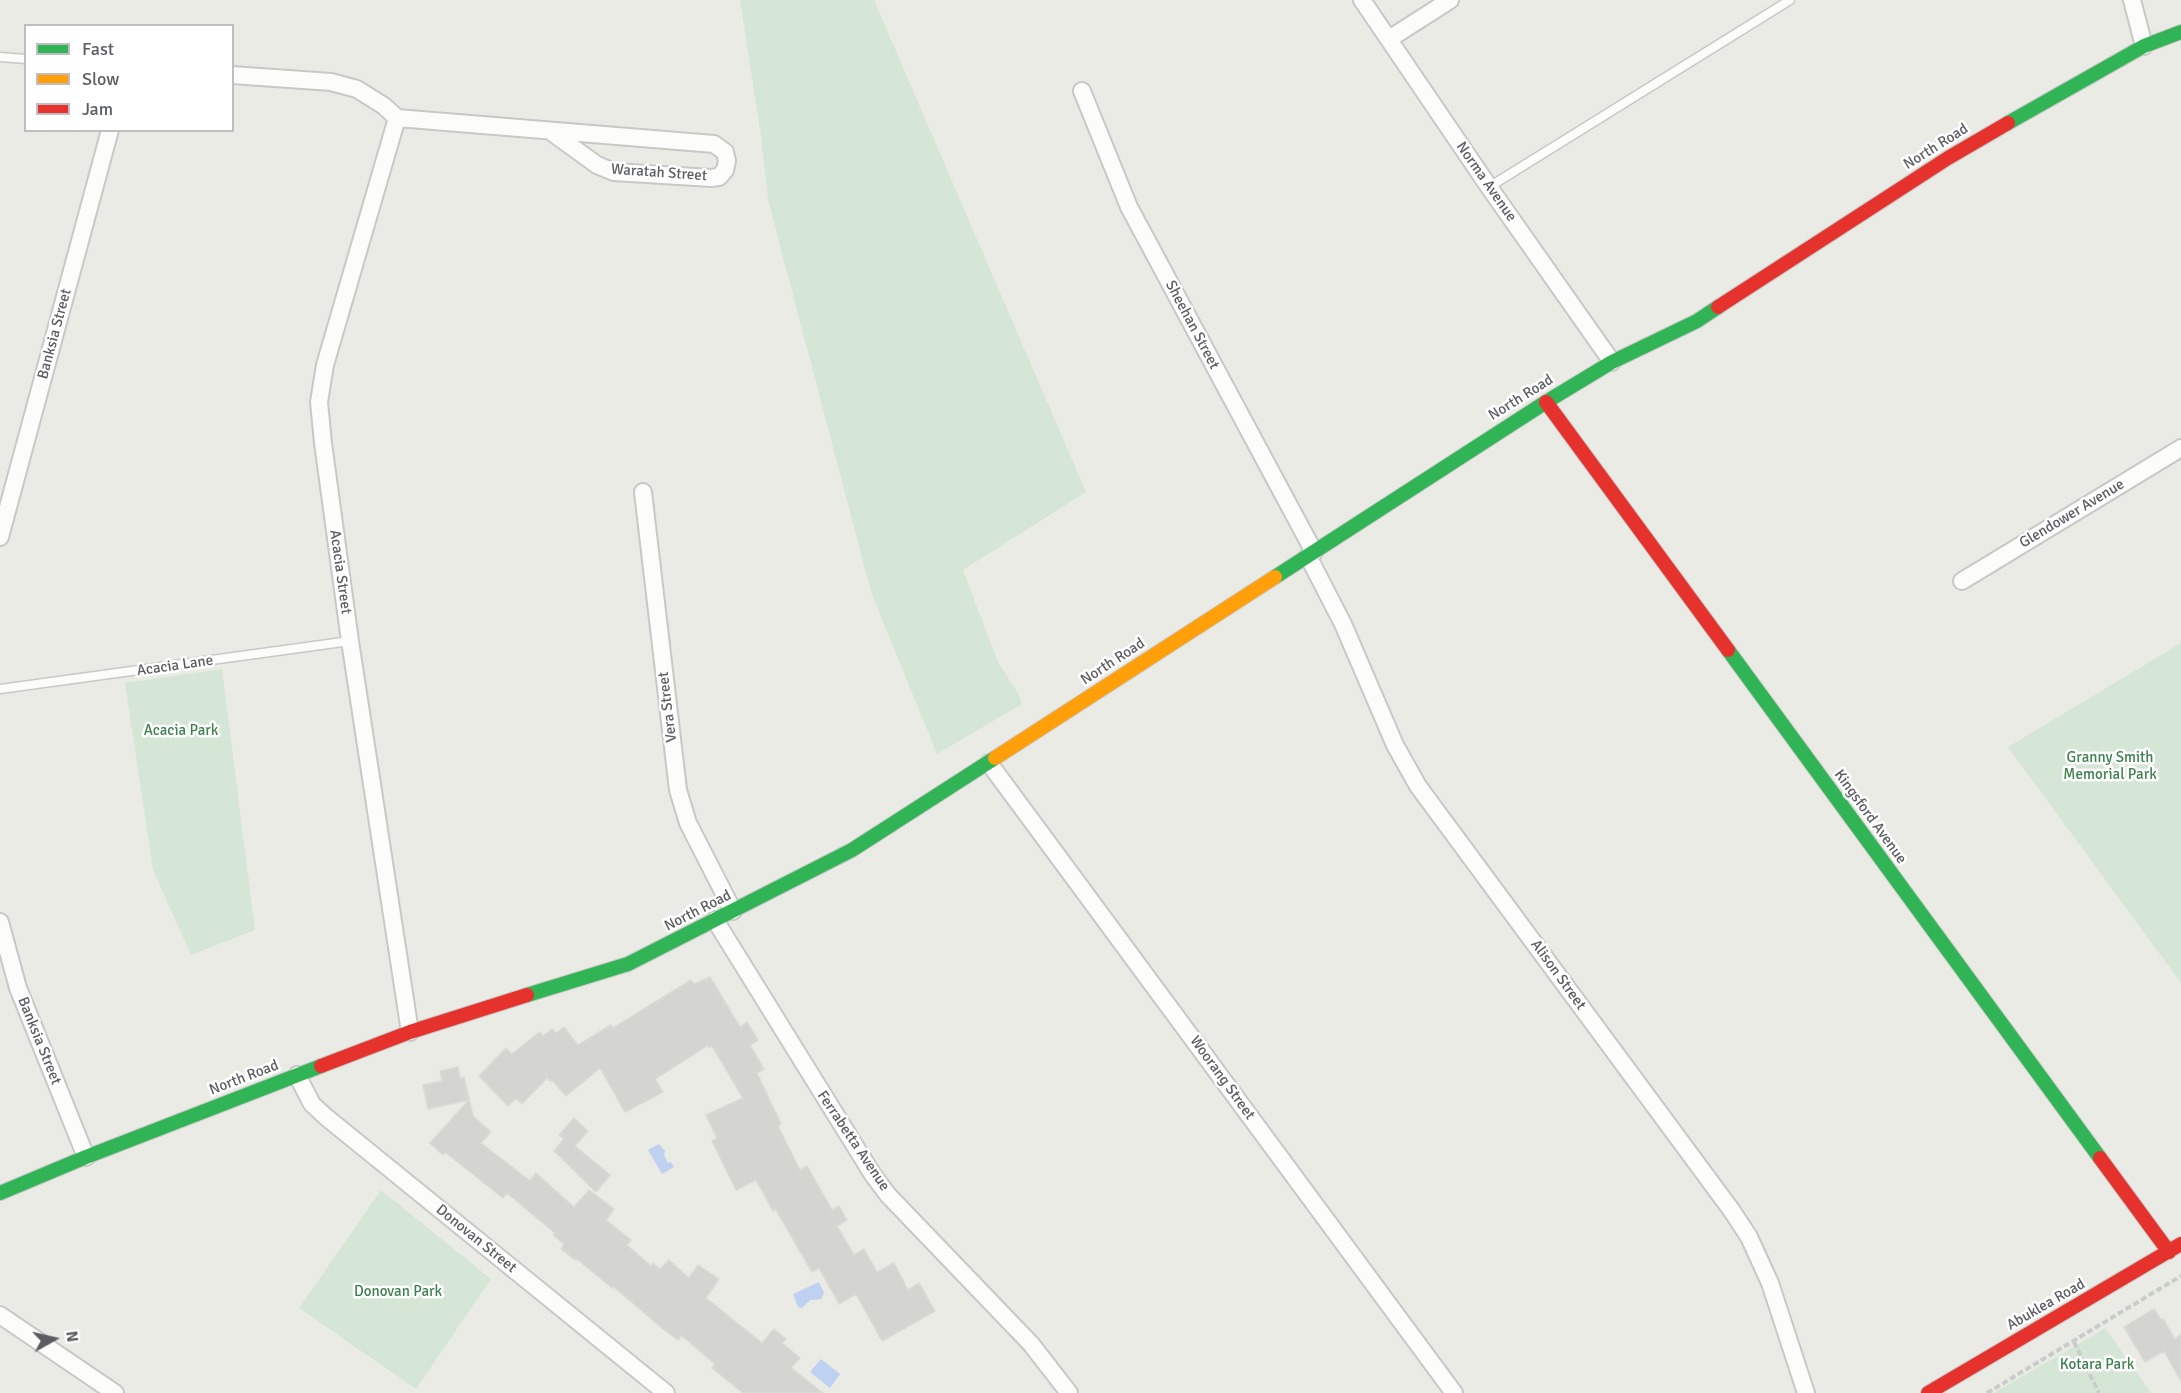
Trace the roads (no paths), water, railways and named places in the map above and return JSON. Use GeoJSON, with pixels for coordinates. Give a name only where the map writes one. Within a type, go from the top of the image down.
{"type":"FeatureCollection","features":[{"type":"Feature","properties":{"kind":"street","name":"Norma Avenue"},"geometry":{"type":"LineString","coordinates":[[1362,0],[1612,362]]}},
{"type":"Feature","properties":{"kind":"street"},"geometry":{"type":"LineString","coordinates":[[1389,39],[1450,0]]}},
{"type":"Feature","properties":{"kind":"street"},"geometry":{"type":"LineString","coordinates":[[2132,0],[2144,46]]}},
{"type":"Feature","properties":{"kind":"street","name":"North Road"},"geometry":{"type":"LineString","coordinates":[[0,1193],[86,1157],[410,1032],[628,964],[852,850],[1546,402],[1612,362],[1697,321],[1948,158],[2144,46],[2181,32]]}},
{"type":"Feature","properties":{"kind":"street"},"geometry":{"type":"LineString","coordinates":[[234,75],[331,82],[357,89],[384,106],[397,118]]}},
{"type":"Feature","properties":{"kind":"street","name":"Sheehan Street"},"geometry":{"type":"LineString","coordinates":[[1082,92],[1129,207],[1311,554]]}},
{"type":"Feature","properties":{"kind":"street","name":"Waratah Street"},"geometry":{"type":"LineString","coordinates":[[397,118],[714,144],[725,152],[727,161],[725,170],[719,177],[711,178],[614,172],[597,165],[550,132]]}},
{"type":"Feature","properties":{"kind":"street","name":"Acacia Street"},"geometry":{"type":"LineString","coordinates":[[397,118],[326,365],[319,402],[350,641],[410,1032]]}},
{"type":"Feature","properties":{"kind":"street","name":"Banksia Street"},"geometry":{"type":"LineString","coordinates":[[0,537],[109,132]]}},
{"type":"Feature","properties":{"kind":"street","name":"Kingsford Avenue"},"geometry":{"type":"LineString","coordinates":[[1546,402],[2175,1248]]}},
{"type":"Feature","properties":{"kind":"street","name":"Glendower Avenue"},"geometry":{"type":"LineString","coordinates":[[1962,581],[2181,448]]}},
{"type":"Feature","properties":{"kind":"street","name":"Vera Street"},"geometry":{"type":"LineString","coordinates":[[643,492],[678,790],[688,823],[733,911]]}},
{"type":"Feature","properties":{"kind":"street","name":"Alison Street"},"geometry":{"type":"LineString","coordinates":[[1311,554],[1395,745],[1418,786],[1749,1237],[1770,1283],[1806,1393]]}},
{"type":"Feature","properties":{"kind":"street","name":"Woorang Street"},"geometry":{"type":"LineString","coordinates":[[989,763],[1454,1393]]}},
{"type":"Feature","properties":{"kind":"street","name":"Ferrabetta Avenue"},"geometry":{"type":"LineString","coordinates":[[715,920],[873,1175],[888,1195],[1031,1344],[1069,1393]]}},
{"type":"Feature","properties":{"kind":"street","name":"Banksia Street"},"geometry":{"type":"LineString","coordinates":[[0,922],[18,988],[86,1157]]}},
{"type":"Feature","properties":{"kind":"street","name":"Donovan Street"},"geometry":{"type":"LineString","coordinates":[[297,1075],[312,1104],[666,1393]]}},
{"type":"Feature","properties":{"kind":"street","name":"Abuklea Road"},"geometry":{"type":"LineString","coordinates":[[1928,1393],[2175,1248]]}},
{"type":"Feature","properties":{"kind":"street"},"geometry":{"type":"LineString","coordinates":[[0,1315],[115,1393]]}},
{"type":"Feature","properties":{"kind":"lane"},"geometry":{"type":"LineString","coordinates":[[1489,187],[1790,0]]}},
{"type":"Feature","properties":{"kind":"lane"},"geometry":{"type":"LineString","coordinates":[[0,57],[24,59]]}},
{"type":"Feature","properties":{"kind":"lane","name":"Acacia Lane"},"geometry":{"type":"LineString","coordinates":[[0,689],[350,641]]}},
{"type":"Feature","properties":{"kind":"water"},"geometry":{"type":"Polygon","coordinates":[[[659,1144],[665,1151],[664,1155],[668,1163],[671,1162],[674,1167],[662,1174],[648,1150],[659,1144]]]}},
{"type":"Feature","properties":{"kind":"water"},"geometry":{"type":"Polygon","coordinates":[[[819,1282],[824,1293],[821,1299],[810,1300],[802,1308],[798,1307],[793,1294],[819,1282]]]}},
{"type":"Feature","properties":{"kind":"water"},"geometry":{"type":"Polygon","coordinates":[[[821,1359],[840,1374],[830,1388],[810,1372],[821,1359]]]}},
{"type":"Feature","properties":{"kind":"park label","name":"Acacia Park"},"geometry":{"type":"Point","coordinates":[181,731]}},
{"type":"Feature","properties":{"kind":"park label","name":"Granny Smith Memorial Park"},"geometry":{"type":"Point","coordinates":[2110,766]}},
{"type":"Feature","properties":{"kind":"park label","name":"Donovan Park"},"geometry":{"type":"Point","coordinates":[398,1292]}},
{"type":"Feature","properties":{"kind":"park label","name":"Kotara Park"},"geometry":{"type":"Point","coordinates":[2097,1365]}}]}
